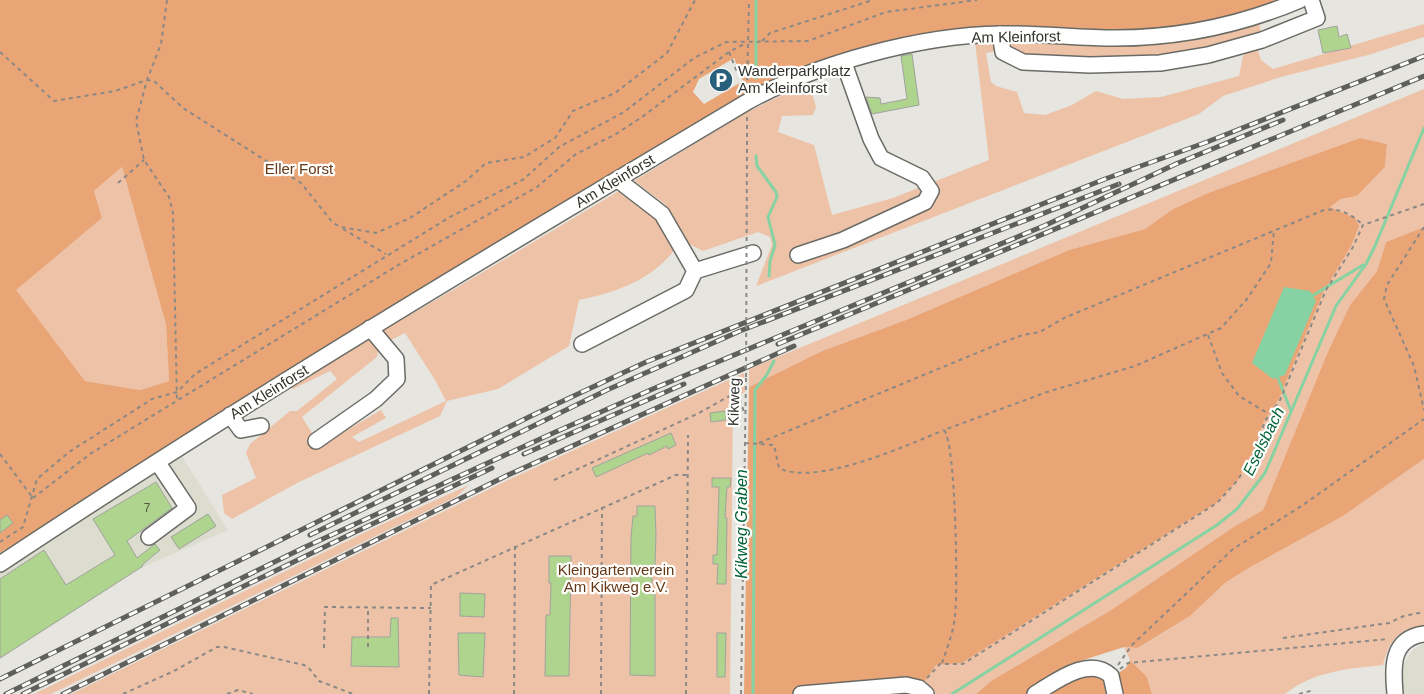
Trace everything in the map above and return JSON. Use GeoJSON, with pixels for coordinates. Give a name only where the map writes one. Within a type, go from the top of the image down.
{"type":"FeatureCollection","features":[{"type":"Feature","properties":{"kind":"street","name":"Am Kleinforst"},"geometry":{"type":"LineString","coordinates":[[0,564],[370,328],[618,180],[784,84],[907,43],[1000,34],[1116,38],[1188,33],[1230,25],[1270,13],[1300,0]]}},
{"type":"Feature","properties":{"kind":"street"},"geometry":{"type":"LineString","coordinates":[[1000,34],[1002,52],[1023,62],[1090,65],[1160,63],[1208,55],[1253,42],[1316,18],[1311,0]]}},
{"type":"Feature","properties":{"kind":"street"},"geometry":{"type":"LineString","coordinates":[[798,255],[842,240],[925,202],[931,191],[922,178],[881,158],[870,139],[844,63]]}},
{"type":"Feature","properties":{"kind":"street"},"geometry":{"type":"LineString","coordinates":[[618,180],[662,214],[695,271]]}},
{"type":"Feature","properties":{"kind":"street"},"geometry":{"type":"LineString","coordinates":[[582,344],[686,290],[695,271],[753,254]]}},
{"type":"Feature","properties":{"kind":"street"},"geometry":{"type":"LineString","coordinates":[[316,441],[376,399],[397,379],[396,359],[370,328]]}},
{"type":"Feature","properties":{"kind":"street"},"geometry":{"type":"LineString","coordinates":[[230,416],[242,430],[260,426]]}},
{"type":"Feature","properties":{"kind":"street"},"geometry":{"type":"LineString","coordinates":[[149,537],[188,508],[158,463]]}},
{"type":"Feature","properties":{"kind":"street"},"geometry":{"type":"LineString","coordinates":[[1395,694],[1394,659],[1400,646],[1406,640],[1424,634]]}},
{"type":"Feature","properties":{"kind":"street"},"geometry":{"type":"LineString","coordinates":[[1035,694],[1067,676],[1086,668],[1097,668],[1111,676],[1115,694]]}},
{"type":"Feature","properties":{"kind":"street"},"geometry":{"type":"LineString","coordinates":[[801,694],[894,686],[923,691]]}},
{"type":"Feature","properties":{"kind":"path"},"geometry":{"type":"LineString","coordinates":[[167,0],[161,44],[147,80],[136,121],[144,160],[169,198],[173,213],[177,401]]}},
{"type":"Feature","properties":{"kind":"path"},"geometry":{"type":"LineString","coordinates":[[341,228],[376,232],[402,222],[466,181],[486,163],[524,157],[555,138],[573,111],[615,93],[667,53],[695,0]]}},
{"type":"Feature","properties":{"kind":"path","name":"Kikweg"},"geometry":{"type":"LineString","coordinates":[[741,694],[746,406],[746,145],[749,0]]}},
{"type":"Feature","properties":{"kind":"path"},"geometry":{"type":"LineString","coordinates":[[762,41],[770,33],[873,0]]}},
{"type":"Feature","properties":{"kind":"path"},"geometry":{"type":"LineString","coordinates":[[0,542],[23,527],[37,479],[69,452],[152,399],[176,392],[195,374],[387,254],[450,217],[524,179],[559,147],[624,112],[694,58],[726,42],[808,41],[886,12],[977,0]]}},
{"type":"Feature","properties":{"kind":"path"},"geometry":{"type":"LineString","coordinates":[[33,498],[83,459],[400,264],[537,187],[576,154],[616,134],[642,117],[729,52],[748,42]]}},
{"type":"Feature","properties":{"kind":"path"},"geometry":{"type":"LineString","coordinates":[[0,52],[54,101],[114,91],[147,80],[154,81],[183,108],[301,183],[333,223],[387,254]]}},
{"type":"Feature","properties":{"kind":"path"},"geometry":{"type":"LineString","coordinates":[[729,52],[738,72]]}},
{"type":"Feature","properties":{"kind":"path"},"geometry":{"type":"LineString","coordinates":[[118,182],[144,160]]}},
{"type":"Feature","properties":{"kind":"path"},"geometry":{"type":"LineString","coordinates":[[759,443],[1001,343],[1049,328],[1064,318],[1274,230],[1331,209],[1348,213],[1363,225],[1424,204]]}},
{"type":"Feature","properties":{"kind":"path"},"geometry":{"type":"LineString","coordinates":[[923,691],[937,666],[942,664],[954,666],[963,664],[1217,504],[1237,481],[1252,458],[1269,414],[1280,400],[1326,290],[1353,247],[1363,225]]}},
{"type":"Feature","properties":{"kind":"path"},"geometry":{"type":"LineString","coordinates":[[1424,228],[1387,285],[1384,299],[1414,366],[1424,410]]}},
{"type":"Feature","properties":{"kind":"path"},"geometry":{"type":"LineString","coordinates":[[745,443],[774,445],[780,468],[787,472],[813,472],[863,462],[1047,392],[1135,366],[1220,328],[1247,299],[1271,263],[1274,230]]}},
{"type":"Feature","properties":{"kind":"path"},"geometry":{"type":"LineString","coordinates":[[1208,334],[1222,373],[1239,396],[1269,414]]}},
{"type":"Feature","properties":{"kind":"path"},"geometry":{"type":"LineString","coordinates":[[554,480],[699,413],[732,394],[739,397],[745,413]]}},
{"type":"Feature","properties":{"kind":"path"},"geometry":{"type":"LineString","coordinates":[[1111,676],[1132,645],[1232,549],[1303,505],[1424,419]]}},
{"type":"Feature","properties":{"kind":"path"},"geometry":{"type":"LineString","coordinates":[[942,664],[956,616],[954,488],[949,440],[944,430]]}},
{"type":"Feature","properties":{"kind":"path"},"geometry":{"type":"LineString","coordinates":[[686,694],[688,435]]}},
{"type":"Feature","properties":{"kind":"path"},"geometry":{"type":"LineString","coordinates":[[0,454],[33,498]]}},
{"type":"Feature","properties":{"kind":"path"},"geometry":{"type":"LineString","coordinates":[[429,694],[431,585],[602,506],[676,475],[687,474]]}},
{"type":"Feature","properties":{"kind":"path"},"geometry":{"type":"LineString","coordinates":[[601,694],[602,506]]}},
{"type":"Feature","properties":{"kind":"path"},"geometry":{"type":"LineString","coordinates":[[514,694],[515,546]]}},
{"type":"Feature","properties":{"kind":"path"},"geometry":{"type":"LineString","coordinates":[[324,648],[325,607],[431,608]]}},
{"type":"Feature","properties":{"kind":"path"},"geometry":{"type":"LineString","coordinates":[[368,608],[368,647]]}},
{"type":"Feature","properties":{"kind":"path"},"geometry":{"type":"LineString","coordinates":[[1283,638],[1389,623],[1404,616],[1424,612]]}},
{"type":"Feature","properties":{"kind":"path"},"geometry":{"type":"LineString","coordinates":[[1111,676],[1128,663],[1388,639],[1406,640]]}},
{"type":"Feature","properties":{"kind":"path"},"geometry":{"type":"LineString","coordinates":[[123,694],[174,672],[218,647],[224,647],[304,665],[308,667],[319,681],[353,694]]}},
{"type":"Feature","properties":{"kind":"path"},"geometry":{"type":"LineString","coordinates":[[227,694],[238,690],[253,694]]}},
{"type":"Feature","properties":{"kind":"path"},"geometry":{"type":"LineString","coordinates":[[1299,694],[1314,690]]}},
{"type":"Feature","properties":{"kind":"shaded area"},"geometry":{"type":"Polygon","coordinates":[[[1284,287],[1310,291],[1316,301],[1285,375],[1273,379],[1252,363],[1284,287]]]}},
{"type":"Feature","properties":{"kind":"shaded area"},"geometry":{"type":"Polygon","coordinates":[[[180,453],[228,530],[143,567],[0,659],[0,566],[180,453]]]}},
{"type":"Feature","properties":{"kind":"shaded area"},"geometry":{"type":"Polygon","coordinates":[[[1424,643],[1424,694],[1404,694],[1401,673],[1406,660],[1414,649],[1424,643]]]}},
{"type":"Feature","properties":{"kind":"green space","name":"Eller Forst"},"geometry":{"type":"Polygon","coordinates":[[[0,0],[1295,0],[1188,31],[908,40],[783,81],[0,553],[0,0]],[[734,58],[699,79],[693,92],[704,104],[743,81],[734,58]],[[122,167],[94,191],[102,218],[16,290],[85,381],[140,390],[169,381],[166,325],[122,167]]]}},
{"type":"Feature","properties":{"kind":"green space"},"geometry":{"type":"Polygon","coordinates":[[[1259,22],[1261,32],[1228,47],[1132,63],[1049,57],[1002,50],[986,53],[991,82],[996,86],[1017,92],[1024,113],[1045,115],[1072,105],[1096,91],[1123,99],[1161,97],[1239,76],[1243,56],[1256,45],[1261,60],[1273,69],[1424,24],[1424,37],[1368,55],[1281,77],[1223,96],[1199,114],[756,286],[772,245],[770,237],[758,232],[703,251],[689,244],[665,204],[634,181],[745,113],[809,82],[816,107],[813,115],[782,116],[778,132],[814,145],[832,215],[893,198],[989,160],[975,42],[1259,22]]]}},
{"type":"Feature","properties":{"kind":"green space"},"geometry":{"type":"Polygon","coordinates":[[[1424,89],[1424,227],[1386,242],[1377,271],[1350,305],[1263,510],[1235,526],[1111,610],[991,681],[976,694],[916,694],[936,665],[962,663],[1205,510],[1228,491],[1251,458],[1264,421],[1279,399],[1324,291],[1334,272],[1355,218],[1330,207],[1341,199],[1357,196],[1385,167],[1387,144],[1360,138],[1208,193],[1173,209],[1145,229],[1069,250],[906,320],[822,351],[749,387],[749,369],[1424,89]]]}},
{"type":"Feature","properties":{"kind":"green space"},"geometry":{"type":"Polygon","coordinates":[[[1360,138],[1387,144],[1385,167],[1357,196],[1341,199],[1330,207],[1355,218],[1359,226],[1351,246],[1324,291],[1279,399],[1264,421],[1251,458],[1237,481],[1216,503],[962,663],[936,665],[916,694],[744,694],[749,387],[822,351],[906,320],[1069,250],[1145,229],[1173,209],[1208,193],[1360,138]]]}},
{"type":"Feature","properties":{"kind":"green space"},"geometry":{"type":"Polygon","coordinates":[[[122,167],[166,325],[169,381],[140,390],[85,381],[15,290],[102,218],[94,191],[122,167]]]}},
{"type":"Feature","properties":{"kind":"green space"},"geometry":{"type":"Polygon","coordinates":[[[619,191],[638,207],[661,218],[678,245],[669,257],[647,275],[608,293],[579,300],[569,346],[498,389],[447,401],[440,416],[299,482],[232,519],[224,513],[222,495],[256,478],[246,453],[250,444],[290,411],[297,411],[337,379],[330,371],[293,389],[290,383],[414,313],[619,191]],[[405,333],[379,346],[377,357],[302,417],[320,446],[381,410],[386,418],[352,437],[359,442],[446,401],[405,333]]]}},
{"type":"Feature","properties":{"kind":"green space"},"geometry":{"type":"Polygon","coordinates":[[[1424,227],[1424,459],[1343,516],[1225,583],[1190,616],[1138,648],[1124,647],[1071,664],[1030,694],[976,694],[991,681],[1111,610],[1235,526],[1263,510],[1328,352],[1350,305],[1377,271],[1386,242],[1424,227]]]}},
{"type":"Feature","properties":{"kind":"green space","name":"Kleingartenverein Am Kikweg e.V."},"geometry":{"type":"Polygon","coordinates":[[[744,373],[745,392],[733,398],[730,694],[71,694],[510,479],[744,373]]]}},
{"type":"Feature","properties":{"kind":"green space"},"geometry":{"type":"Polygon","coordinates":[[[1424,459],[1424,626],[1407,630],[1396,637],[1388,649],[1383,665],[1331,672],[1307,680],[1285,694],[1152,694],[1147,677],[1130,660],[1124,647],[1139,648],[1190,616],[1225,583],[1343,516],[1424,459]]]}},
{"type":"Feature","properties":{"kind":"green space"},"geometry":{"type":"Polygon","coordinates":[[[469,485],[456,497],[51,694],[34,694],[376,527],[469,485]]]}},
{"type":"Feature","properties":{"kind":"green space"},"geometry":{"type":"Polygon","coordinates":[[[1130,660],[1147,677],[1152,694],[1117,694],[1114,676],[1126,668],[1130,660]]]}},
{"type":"Feature","properties":{"kind":"green space"},"geometry":{"type":"Polygon","coordinates":[[[1106,674],[1110,694],[1038,694],[1068,677],[1106,674]]]}},
{"type":"Feature","properties":{"kind":"building"},"geometry":{"type":"Polygon","coordinates":[[[1337,26],[1339,37],[1347,34],[1351,48],[1323,53],[1318,30],[1337,26]]]}},
{"type":"Feature","properties":{"kind":"building"},"geometry":{"type":"Polygon","coordinates":[[[912,54],[919,105],[872,114],[866,97],[880,98],[881,104],[907,99],[901,56],[912,54]]]}},
{"type":"Feature","properties":{"kind":"building"},"geometry":{"type":"Polygon","coordinates":[[[725,411],[726,420],[711,422],[710,413],[725,411]]]}},
{"type":"Feature","properties":{"kind":"building"},"geometry":{"type":"Polygon","coordinates":[[[671,433],[676,445],[668,449],[667,446],[649,455],[648,453],[596,477],[592,468],[671,433]]]}},
{"type":"Feature","properties":{"kind":"building"},"geometry":{"type":"Polygon","coordinates":[[[712,478],[731,478],[730,487],[727,487],[725,518],[727,518],[726,584],[717,584],[718,564],[713,564],[713,555],[717,555],[719,487],[712,487],[712,478]]]}},
{"type":"Feature","properties":{"kind":"building"},"geometry":{"type":"Polygon","coordinates":[[[156,482],[172,508],[127,541],[137,558],[155,544],[160,550],[143,566],[0,658],[0,579],[44,550],[66,585],[115,555],[93,519],[156,482]]]}},
{"type":"Feature","properties":{"kind":"building"},"geometry":{"type":"Polygon","coordinates":[[[637,506],[655,506],[655,565],[652,565],[652,594],[655,594],[655,676],[630,675],[631,537],[633,516],[637,516],[637,506]]]}},
{"type":"Feature","properties":{"kind":"building"},"geometry":{"type":"Polygon","coordinates":[[[208,514],[216,526],[179,549],[171,537],[208,514]]]}},
{"type":"Feature","properties":{"kind":"building"},"geometry":{"type":"Polygon","coordinates":[[[7,515],[13,523],[0,533],[0,520],[7,515]]]}},
{"type":"Feature","properties":{"kind":"building"},"geometry":{"type":"Polygon","coordinates":[[[549,556],[571,556],[569,676],[545,676],[546,615],[550,615],[551,583],[549,583],[549,556]]]}},
{"type":"Feature","properties":{"kind":"building"},"geometry":{"type":"Polygon","coordinates":[[[460,593],[485,594],[484,617],[460,616],[460,593]]]}},
{"type":"Feature","properties":{"kind":"building"},"geometry":{"type":"Polygon","coordinates":[[[391,618],[398,618],[399,667],[351,666],[352,637],[390,637],[391,618]]]}},
{"type":"Feature","properties":{"kind":"building"},"geometry":{"type":"Polygon","coordinates":[[[458,633],[485,633],[483,677],[459,675],[458,633]]]}},
{"type":"Feature","properties":{"kind":"building"},"geometry":{"type":"Polygon","coordinates":[[[717,633],[726,633],[725,677],[717,677],[717,633]]]}},
{"type":"Feature","properties":{"kind":"waterway","name":"Kikweg Graben"},"geometry":{"type":"LineString","coordinates":[[756,0],[756,78]]}},
{"type":"Feature","properties":{"kind":"waterway","name":"Eselsbach"},"geometry":{"type":"LineString","coordinates":[[952,694],[1217,525],[1237,509],[1265,473],[1336,306],[1366,264],[1375,246],[1424,128]]}},
{"type":"Feature","properties":{"kind":"waterway","name":"Kikweg Graben"},"geometry":{"type":"LineString","coordinates":[[756,156],[757,166],[776,192],[777,197],[768,217],[775,245],[770,261],[769,276]]}},
{"type":"Feature","properties":{"kind":"waterway"},"geometry":{"type":"LineString","coordinates":[[1312,296],[1363,265]]}},
{"type":"Feature","properties":{"kind":"waterway","name":"Kikweg Graben"},"geometry":{"type":"LineString","coordinates":[[753,694],[755,390],[766,376],[774,361]]}},
{"type":"Feature","properties":{"kind":"waterway"},"geometry":{"type":"LineString","coordinates":[[1278,378],[1291,411]]}},
{"type":"Feature","properties":{"kind":"railway"},"geometry":{"type":"LineString","coordinates":[[0,679],[531,416],[646,362],[1105,179],[1207,142],[1424,56]]}},
{"type":"Feature","properties":{"kind":"railway"},"geometry":{"type":"LineString","coordinates":[[778,344],[1424,76]]}},
{"type":"Feature","properties":{"kind":"railway"},"geometry":{"type":"LineString","coordinates":[[6,694],[303,548],[551,434],[655,388],[1046,225],[1178,163],[1283,120]]}},
{"type":"Feature","properties":{"kind":"railway"},"geometry":{"type":"LineString","coordinates":[[310,535],[607,390],[740,331],[1119,184]]}},
{"type":"Feature","properties":{"kind":"railway"},"geometry":{"type":"LineString","coordinates":[[63,694],[508,475],[794,346]]}},
{"type":"Feature","properties":{"kind":"railway"},"geometry":{"type":"LineString","coordinates":[[524,454],[684,384]]}},
{"type":"Feature","properties":{"kind":"railway"},"geometry":{"type":"LineString","coordinates":[[23,694],[353,533],[492,468]]}},
{"type":"Feature","properties":{"kind":"place","name":"Wanderparkplatz Am Kleinforst"},"geometry":{"type":"Point","coordinates":[721,80]}}]}
